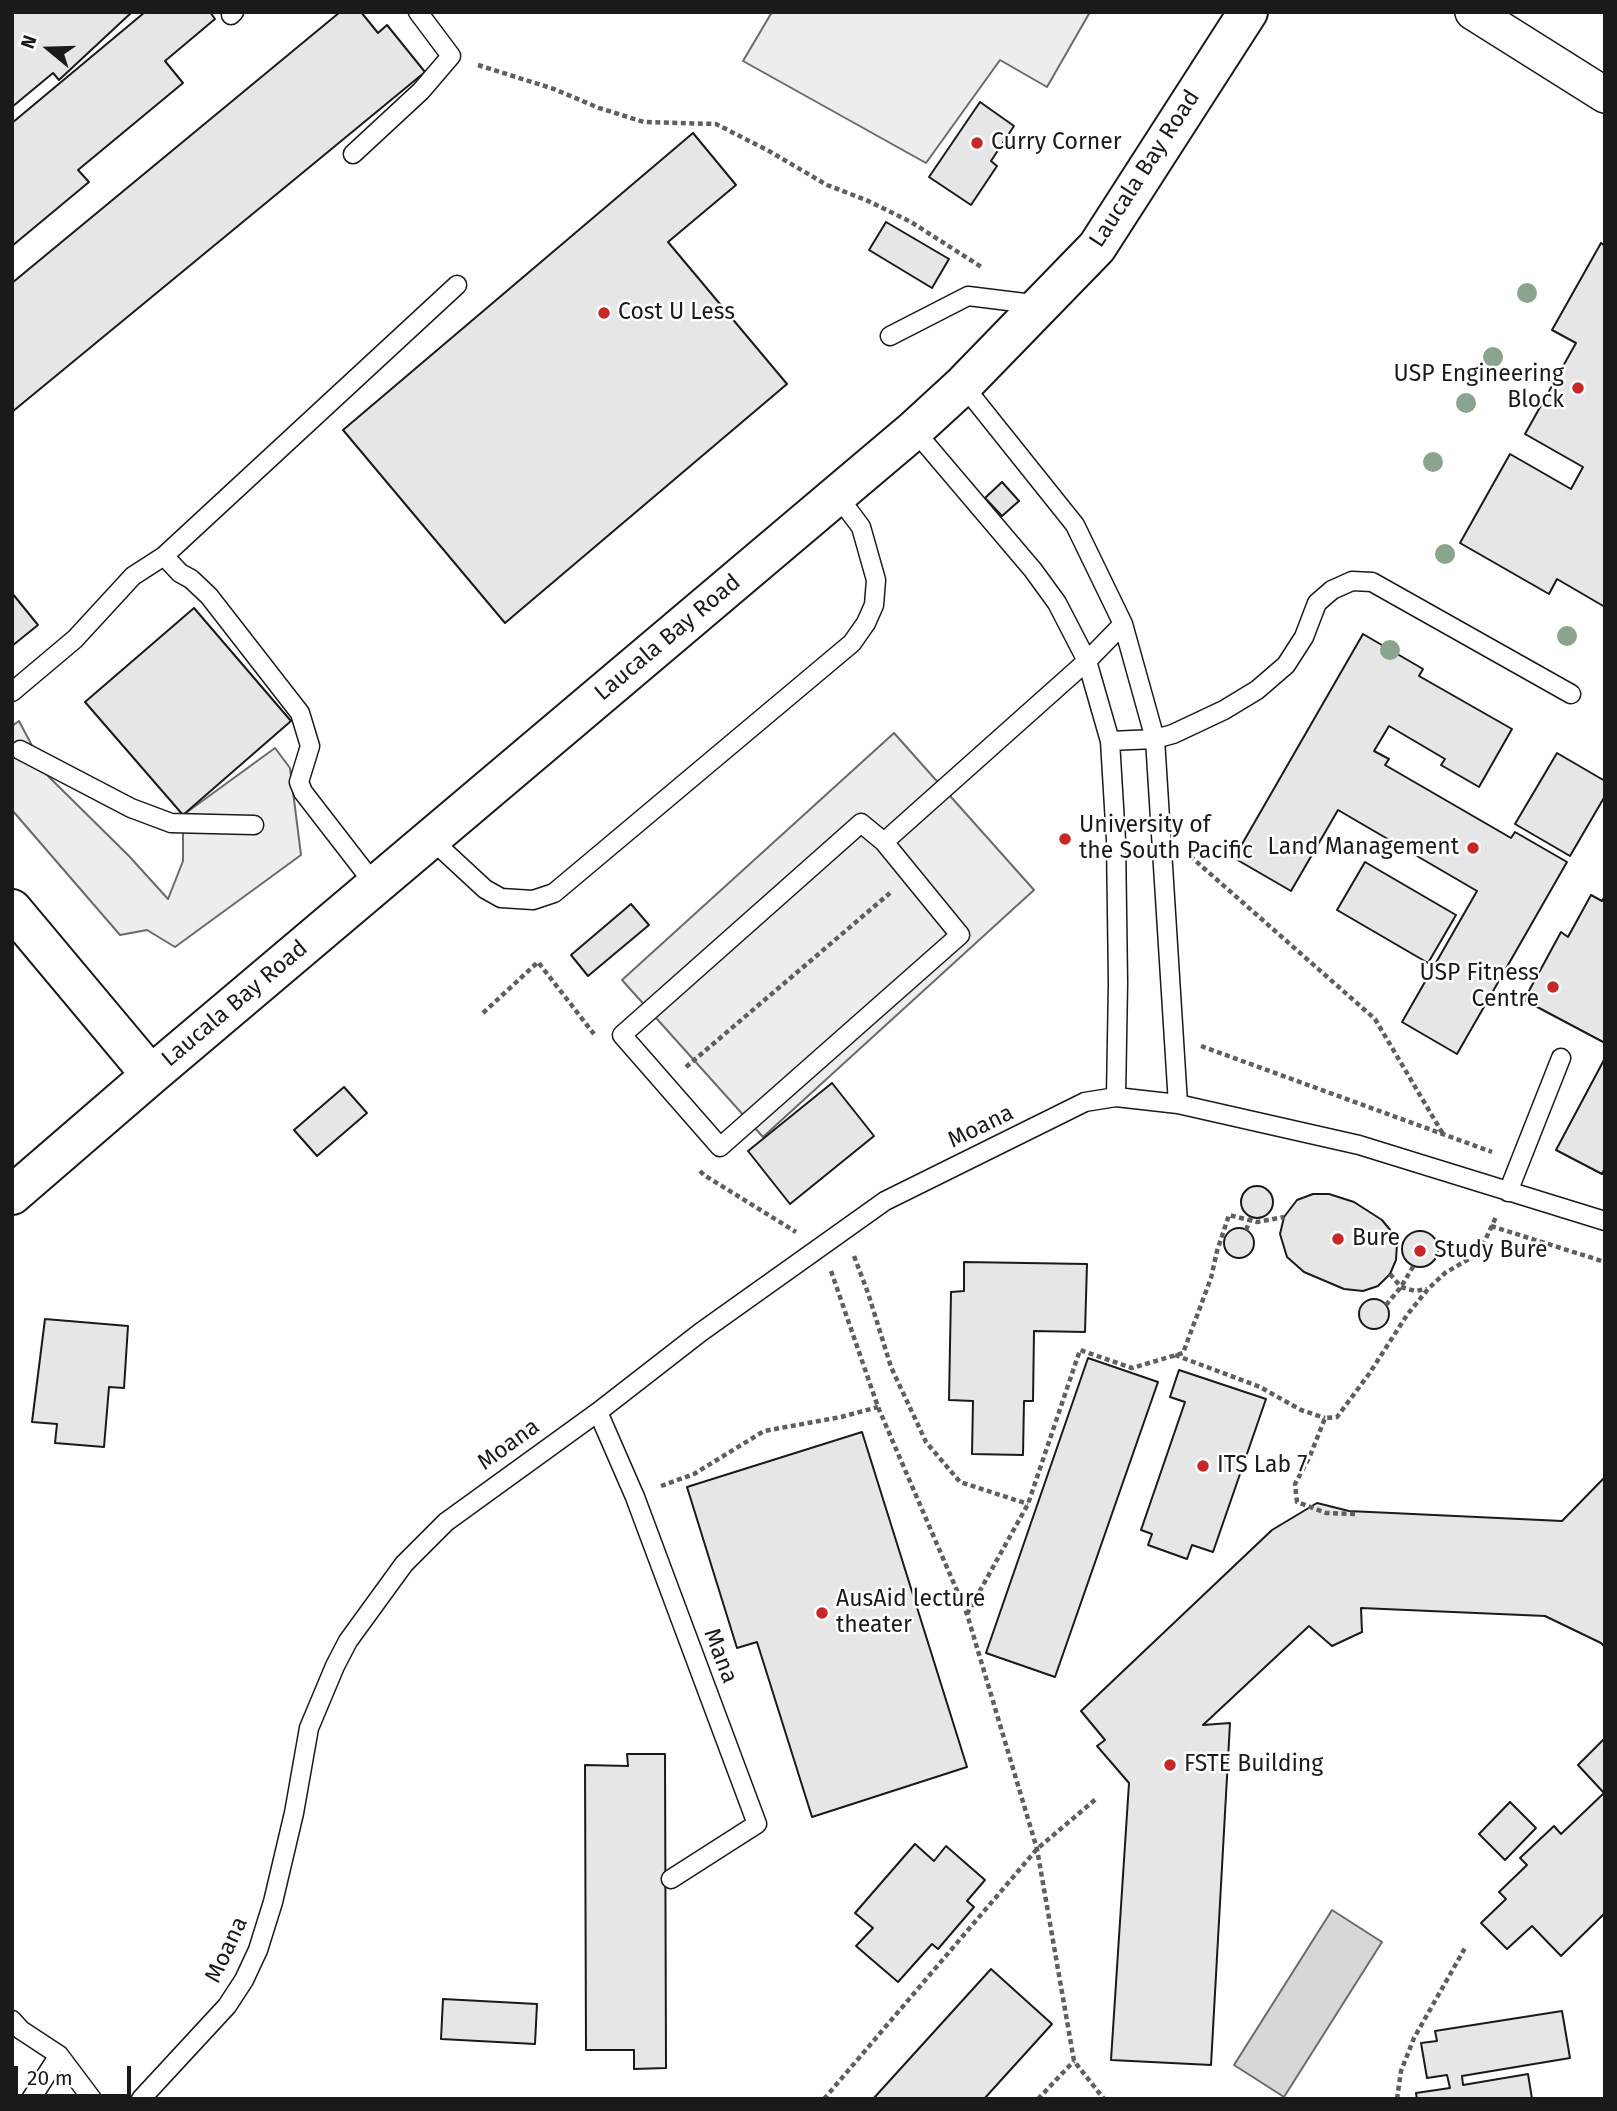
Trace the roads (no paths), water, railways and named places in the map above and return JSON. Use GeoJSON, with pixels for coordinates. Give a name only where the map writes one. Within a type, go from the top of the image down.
{"type":"FeatureCollection","features":[{"type":"Feature","properties":{"kind":"main road","name":"Laucala Bay Road"},"geometry":{"type":"LineString","coordinates":[[12,1195],[963,386],[1097,247],[1248,12]]}},
{"type":"Feature","properties":{"kind":"main road"},"geometry":{"type":"LineString","coordinates":[[12,909],[151,1075]]}},
{"type":"Feature","properties":{"kind":"street"},"geometry":{"type":"LineString","coordinates":[[1473,12],[1605,95]]}},
{"type":"Feature","properties":{"kind":"lane"},"geometry":{"type":"LineString","coordinates":[[353,154],[421,91],[451,56],[418,12]]}},
{"type":"Feature","properties":{"kind":"lane"},"geometry":{"type":"LineString","coordinates":[[12,692],[75,639],[133,576],[164,556],[457,285]]}},
{"type":"Feature","properties":{"kind":"lane"},"geometry":{"type":"LineString","coordinates":[[890,336],[968,296],[1041,305]]}},
{"type":"Feature","properties":{"kind":"lane"},"geometry":{"type":"LineString","coordinates":[[963,386],[1075,525],[1123,624],[1155,738],[1178,1104]]}},
{"type":"Feature","properties":{"kind":"lane"},"geometry":{"type":"LineString","coordinates":[[914,430],[1033,570],[1057,603],[1087,661],[1110,741],[1116,840],[1116,1097]]}},
{"type":"Feature","properties":{"kind":"lane"},"geometry":{"type":"LineString","coordinates":[[431,839],[485,888],[501,898],[533,900],[554,893],[852,643],[874,605],[876,580],[861,527],[837,495]]}},
{"type":"Feature","properties":{"kind":"lane"},"geometry":{"type":"LineString","coordinates":[[164,556],[209,596],[300,713],[310,746],[299,782],[303,792],[375,885]]}},
{"type":"Feature","properties":{"kind":"lane"},"geometry":{"type":"LineString","coordinates":[[1110,741],[1173,734],[1224,710],[1257,690],[1286,665],[1304,637],[1317,603],[1332,590],[1352,581],[1372,582],[1571,694]]}},
{"type":"Feature","properties":{"kind":"lane"},"geometry":{"type":"LineString","coordinates":[[884,842],[1087,661],[1123,624]]}},
{"type":"Feature","properties":{"kind":"lane"},"geometry":{"type":"LineString","coordinates":[[20,750],[131,808],[171,823],[254,825]]}},
{"type":"Feature","properties":{"kind":"lane"},"geometry":{"type":"LineString","coordinates":[[861,823],[884,842],[960,935],[720,1147],[622,1035],[861,823]]}},
{"type":"Feature","properties":{"kind":"lane"},"geometry":{"type":"LineString","coordinates":[[1508,1192],[1561,1058]]}},
{"type":"Feature","properties":{"kind":"lane","name":"Moana"},"geometry":{"type":"LineString","coordinates":[[141,2099],[227,2006],[258,1950],[273,1902],[294,1813],[309,1728],[348,1641],[387,1585],[425,1541],[446,1522],[598,1412],[710,1326],[885,1201],[1085,1102],[1116,1097],[1178,1104],[1359,1145],[1605,1220]]}},
{"type":"Feature","properties":{"kind":"lane","name":"Mana"},"geometry":{"type":"LineString","coordinates":[[598,1412],[635,1497],[757,1824],[671,1879]]}},
{"type":"Feature","properties":{"kind":"lane"},"geometry":{"type":"LineString","coordinates":[[12,2020],[21,2030],[59,2055],[92,2099]]}},
{"type":"Feature","properties":{"kind":"lane"},"geometry":{"type":"LineString","coordinates":[[31,2099],[59,2055]]}},
{"type":"Feature","properties":{"kind":"place","name":"Curry Corner"},"geometry":{"type":"Point","coordinates":[977,143]}},
{"type":"Feature","properties":{"kind":"place","name":"Cost U Less"},"geometry":{"type":"Point","coordinates":[604,313]}},
{"type":"Feature","properties":{"kind":"place","name":"USP Engineering Block"},"geometry":{"type":"Point","coordinates":[1578,388]}},
{"type":"Feature","properties":{"kind":"place","name":"University of the South Pacific"},"geometry":{"type":"Point","coordinates":[1065,839]}},
{"type":"Feature","properties":{"kind":"place","name":"Land Management"},"geometry":{"type":"Point","coordinates":[1473,848]}},
{"type":"Feature","properties":{"kind":"place","name":"USP Fitness Centre"},"geometry":{"type":"Point","coordinates":[1553,987]}},
{"type":"Feature","properties":{"kind":"place","name":"Bure"},"geometry":{"type":"Point","coordinates":[1338,1239]}},
{"type":"Feature","properties":{"kind":"place","name":"Study Bure"},"geometry":{"type":"Point","coordinates":[1420,1251]}},
{"type":"Feature","properties":{"kind":"place","name":"ITS Lab 7"},"geometry":{"type":"Point","coordinates":[1203,1466]}},
{"type":"Feature","properties":{"kind":"place","name":"AusAid lecture theater"},"geometry":{"type":"Point","coordinates":[822,1613]}},
{"type":"Feature","properties":{"kind":"place","name":"FSTE Building"},"geometry":{"type":"Point","coordinates":[1170,1765]}}]}
